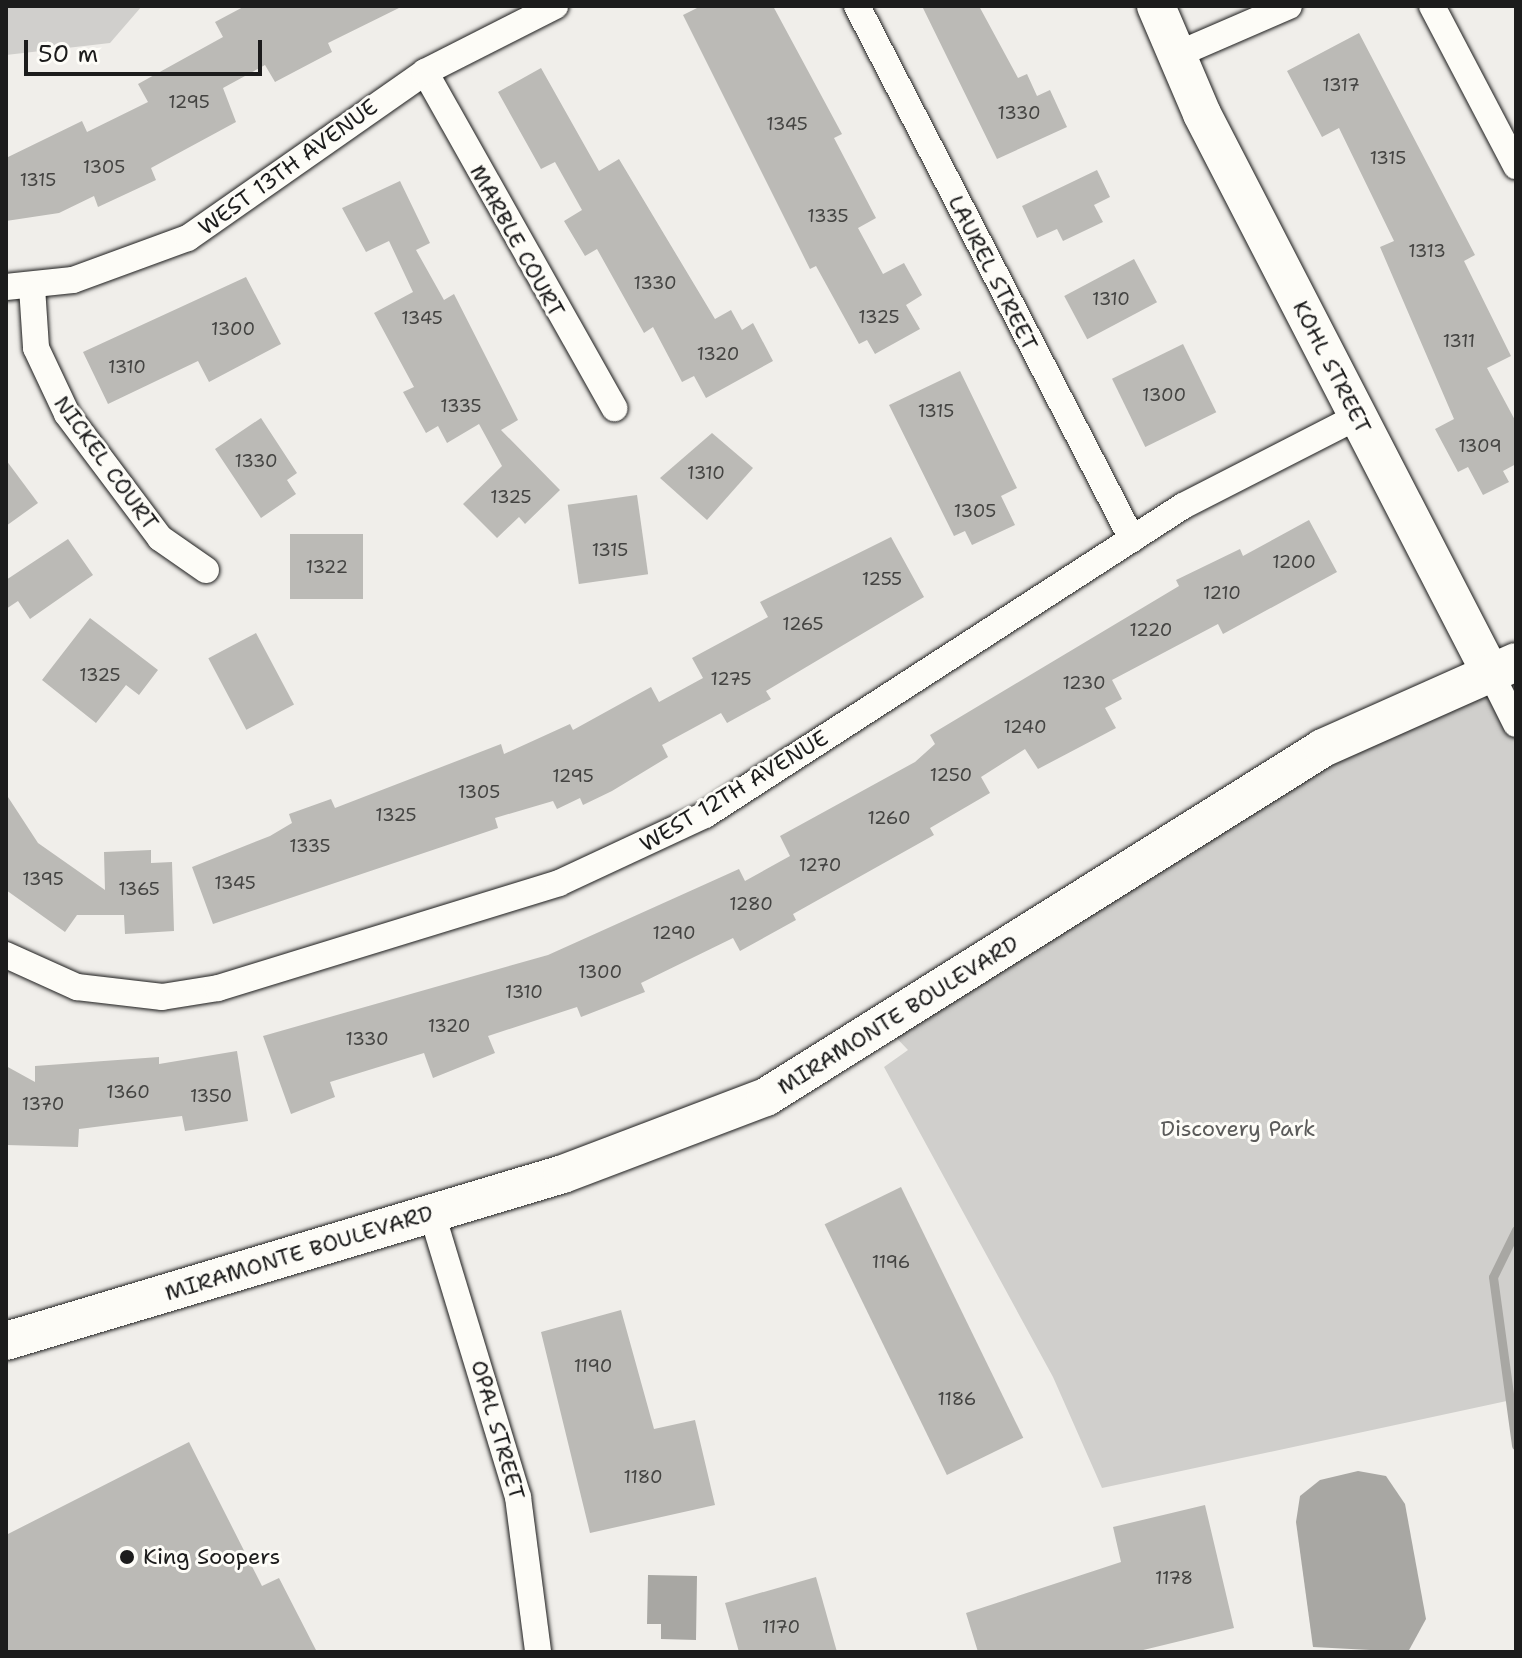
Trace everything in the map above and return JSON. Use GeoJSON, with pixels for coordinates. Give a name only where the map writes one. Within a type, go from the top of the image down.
{"type":"FeatureCollection","features":[{"type":"Feature","properties":{"kind":"street","name":"WEST 13TH AVENUE"},"geometry":{"type":"LineString","coordinates":[[19,287],[112,269],[188,238],[425,72],[555,6]]}},
{"type":"Feature","properties":{"kind":"street","name":"LAUREL STREET"},"geometry":{"type":"LineString","coordinates":[[857,6],[1132,539]]}},
{"type":"Feature","properties":{"kind":"street","name":"KOHL STREET"},"geometry":{"type":"LineString","coordinates":[[1156,6],[1176,55],[1357,417],[1503,667],[1516,724]]}},
{"type":"Feature","properties":{"kind":"street"},"geometry":{"type":"LineString","coordinates":[[1176,55],[1289,6]]}},
{"type":"Feature","properties":{"kind":"street"},"geometry":{"type":"LineString","coordinates":[[1432,6],[1516,166]]}},
{"type":"Feature","properties":{"kind":"street","name":"MARBLE COURT"},"geometry":{"type":"LineString","coordinates":[[425,72],[614,408]]}},
{"type":"Feature","properties":{"kind":"street","name":"NICKEL COURT"},"geometry":{"type":"LineString","coordinates":[[19,287],[36,348],[67,414],[160,538],[206,570]]}},
{"type":"Feature","properties":{"kind":"street","name":"WEST 12TH AVENUE"},"geometry":{"type":"LineString","coordinates":[[6,955],[77,987],[162,997],[218,988],[559,883],[705,815],[1132,539],[1357,417]]}},
{"type":"Feature","properties":{"kind":"street","name":"MIRAMONTE BOULEVARD"},"geometry":{"type":"LineString","coordinates":[[6,1341],[432,1214],[658,1142],[766,1097],[1286,770],[1382,717],[1503,667]]}},
{"type":"Feature","properties":{"kind":"street","name":"OPAL STREET"},"geometry":{"type":"LineString","coordinates":[[432,1214],[518,1497],[538,1652]]}},
{"type":"Feature","properties":{"kind":"green space"},"geometry":{"type":"Polygon","coordinates":[[[6,6],[142,6],[110,43],[6,55],[6,6]]]}},
{"type":"Feature","properties":{"kind":"green space","name":"Discovery Park"},"geometry":{"type":"Polygon","coordinates":[[[1516,662],[1516,1399],[1102,1488],[1053,1377],[884,1067],[908,1050],[887,1028],[1185,832],[1516,662]]]}},
{"type":"Feature","properties":{"kind":"shaded area"},"geometry":{"type":"Polygon","coordinates":[[[1358,1471],[1386,1476],[1405,1504],[1426,1619],[1408,1652],[1313,1647],[1296,1522],[1300,1496],[1320,1480],[1358,1471]]]}},
{"type":"Feature","properties":{"kind":"shaded area"},"geometry":{"type":"Polygon","coordinates":[[[648,1575],[697,1576],[696,1640],[661,1639],[661,1624],[647,1624],[648,1575]]]}},
{"type":"Feature","properties":{"kind":"building"},"geometry":{"type":"Polygon","coordinates":[[[245,6],[403,6],[328,43],[332,52],[275,82],[265,65],[223,88],[236,122],[151,168],[156,180],[98,207],[94,196],[59,213],[6,221],[6,158],[82,121],[87,132],[148,102],[138,84],[223,37],[215,22],[245,6]]]}},
{"type":"Feature","properties":{"kind":"building"},"geometry":{"type":"Polygon","coordinates":[[[701,6],[773,6],[842,134],[834,138],[876,218],[858,228],[883,274],[904,263],[922,295],[906,305],[920,329],[875,354],[867,340],[859,344],[816,266],[810,269],[683,15],[701,6]]]}},
{"type":"Feature","properties":{"kind":"building"},"geometry":{"type":"Polygon","coordinates":[[[922,6],[979,6],[1018,78],[1027,74],[1037,96],[1050,90],[1067,127],[997,159],[922,6]]]}},
{"type":"Feature","properties":{"kind":"building"},"geometry":{"type":"Polygon","coordinates":[[[1359,33],[1475,255],[1464,261],[1511,356],[1487,368],[1516,422],[1516,464],[1503,471],[1509,482],[1483,495],[1468,467],[1458,472],[1435,429],[1454,419],[1380,247],[1394,241],[1339,128],[1322,137],[1287,71],[1359,33]]]}},
{"type":"Feature","properties":{"kind":"building"},"geometry":{"type":"Polygon","coordinates":[[[541,68],[599,171],[619,159],[715,319],[731,310],[742,330],[753,323],[773,361],[706,398],[694,376],[682,382],[653,327],[644,333],[597,249],[585,256],[564,221],[582,210],[555,162],[541,169],[498,92],[541,68]]]}},
{"type":"Feature","properties":{"kind":"building"},"geometry":{"type":"Polygon","coordinates":[[[1097,170],[1110,197],[1094,205],[1103,222],[1063,241],[1057,229],[1037,238],[1022,206],[1097,170]]]}},
{"type":"Feature","properties":{"kind":"building"},"geometry":{"type":"Polygon","coordinates":[[[400,181],[430,243],[416,250],[444,300],[454,294],[518,420],[501,430],[560,490],[525,524],[519,517],[497,538],[463,504],[502,466],[479,424],[447,443],[438,426],[426,433],[403,392],[414,387],[374,313],[413,292],[389,241],[366,252],[342,208],[400,181]]]}},
{"type":"Feature","properties":{"kind":"building"},"geometry":{"type":"Polygon","coordinates":[[[1134,259],[1157,302],[1087,339],[1064,296],[1134,259]]]}},
{"type":"Feature","properties":{"kind":"building"},"geometry":{"type":"Polygon","coordinates":[[[246,277],[281,344],[209,382],[198,361],[108,404],[83,352],[246,277]]]}},
{"type":"Feature","properties":{"kind":"building"},"geometry":{"type":"Polygon","coordinates":[[[1183,344],[1216,412],[1145,447],[1112,379],[1183,344]]]}},
{"type":"Feature","properties":{"kind":"building"},"geometry":{"type":"Polygon","coordinates":[[[960,371],[1017,488],[1001,496],[1015,525],[972,545],[965,531],[954,536],[889,405],[960,371]]]}},
{"type":"Feature","properties":{"kind":"building"},"geometry":{"type":"Polygon","coordinates":[[[261,418],[297,473],[287,480],[296,494],[261,518],[215,449],[261,418]]]}},
{"type":"Feature","properties":{"kind":"building"},"geometry":{"type":"Polygon","coordinates":[[[712,433],[753,468],[707,520],[660,478],[712,433]]]}},
{"type":"Feature","properties":{"kind":"building"},"geometry":{"type":"Polygon","coordinates":[[[6,460],[38,503],[6,526],[6,460]]]}},
{"type":"Feature","properties":{"kind":"building"},"geometry":{"type":"Polygon","coordinates":[[[637,495],[648,574],[579,584],[568,505],[637,495]]]}},
{"type":"Feature","properties":{"kind":"building"},"geometry":{"type":"Polygon","coordinates":[[[1309,520],[1337,572],[1223,634],[1218,624],[1112,680],[1122,699],[1105,708],[1116,728],[1038,769],[1025,749],[981,777],[990,793],[930,828],[934,835],[793,914],[796,920],[740,951],[733,938],[641,983],[645,992],[581,1017],[577,1007],[488,1036],[495,1053],[433,1078],[424,1053],[330,1082],[335,1097],[291,1114],[263,1036],[548,955],[739,869],[745,881],[790,856],[780,836],[915,762],[935,744],[930,735],[1179,586],[1176,580],[1240,549],[1243,556],[1309,520]]]}},
{"type":"Feature","properties":{"kind":"building"},"geometry":{"type":"Polygon","coordinates":[[[290,534],[363,534],[363,599],[290,599],[290,534]]]}},
{"type":"Feature","properties":{"kind":"building"},"geometry":{"type":"Polygon","coordinates":[[[891,537],[924,597],[766,691],[771,699],[727,723],[721,713],[662,745],[668,757],[612,791],[583,805],[580,798],[557,809],[553,801],[495,818],[498,828],[213,924],[192,867],[270,836],[292,823],[289,814],[331,799],[335,808],[501,744],[504,754],[570,724],[573,730],[651,687],[659,702],[703,678],[692,658],[768,617],[760,602],[891,537]]]}},
{"type":"Feature","properties":{"kind":"building"},"geometry":{"type":"Polygon","coordinates":[[[68,539],[93,575],[30,619],[18,601],[6,609],[6,580],[68,539]]]}},
{"type":"Feature","properties":{"kind":"building"},"geometry":{"type":"Polygon","coordinates":[[[90,618],[158,670],[139,695],[126,685],[96,723],[42,680],[90,618]]]}},
{"type":"Feature","properties":{"kind":"building"},"geometry":{"type":"Polygon","coordinates":[[[256,633],[294,705],[246,730],[208,658],[256,633]]]}},
{"type":"Feature","properties":{"kind":"building"},"geometry":{"type":"Polygon","coordinates":[[[6,794],[38,843],[105,890],[104,852],[151,850],[151,863],[172,862],[174,931],[125,934],[124,915],[77,915],[65,932],[6,890],[6,794]]]}},
{"type":"Feature","properties":{"kind":"building"},"geometry":{"type":"Polygon","coordinates":[[[237,1051],[248,1121],[185,1131],[182,1116],[79,1129],[78,1147],[6,1145],[6,1066],[35,1082],[35,1066],[159,1057],[159,1064],[237,1051]]]}},
{"type":"Feature","properties":{"kind":"building"},"geometry":{"type":"Polygon","coordinates":[[[901,1187],[1023,1438],[947,1475],[825,1224],[901,1187]]]}},
{"type":"Feature","properties":{"kind":"building"},"geometry":{"type":"Polygon","coordinates":[[[621,1310],[654,1429],[695,1420],[715,1505],[590,1533],[541,1332],[621,1310]]]}},
{"type":"Feature","properties":{"kind":"building","name":"King Soopers"},"geometry":{"type":"Polygon","coordinates":[[[189,1442],[262,1586],[279,1578],[317,1652],[6,1652],[6,1535],[189,1442]]]}},
{"type":"Feature","properties":{"kind":"building"},"geometry":{"type":"Polygon","coordinates":[[[1205,1505],[1234,1628],[1135,1652],[978,1652],[966,1613],[1121,1562],[1113,1527],[1205,1505]]]}},
{"type":"Feature","properties":{"kind":"building"},"geometry":{"type":"Polygon","coordinates":[[[816,1577],[837,1652],[739,1652],[725,1603],[816,1577]]]}},
{"type":"Feature","properties":{"kind":"waterway"},"geometry":{"type":"LineString","coordinates":[[1516,1230],[1493,1277],[1516,1445]]}},
{"type":"Feature","properties":{"kind":"place","name":"King Soopers"},"geometry":{"type":"Point","coordinates":[127,1557]}}]}
